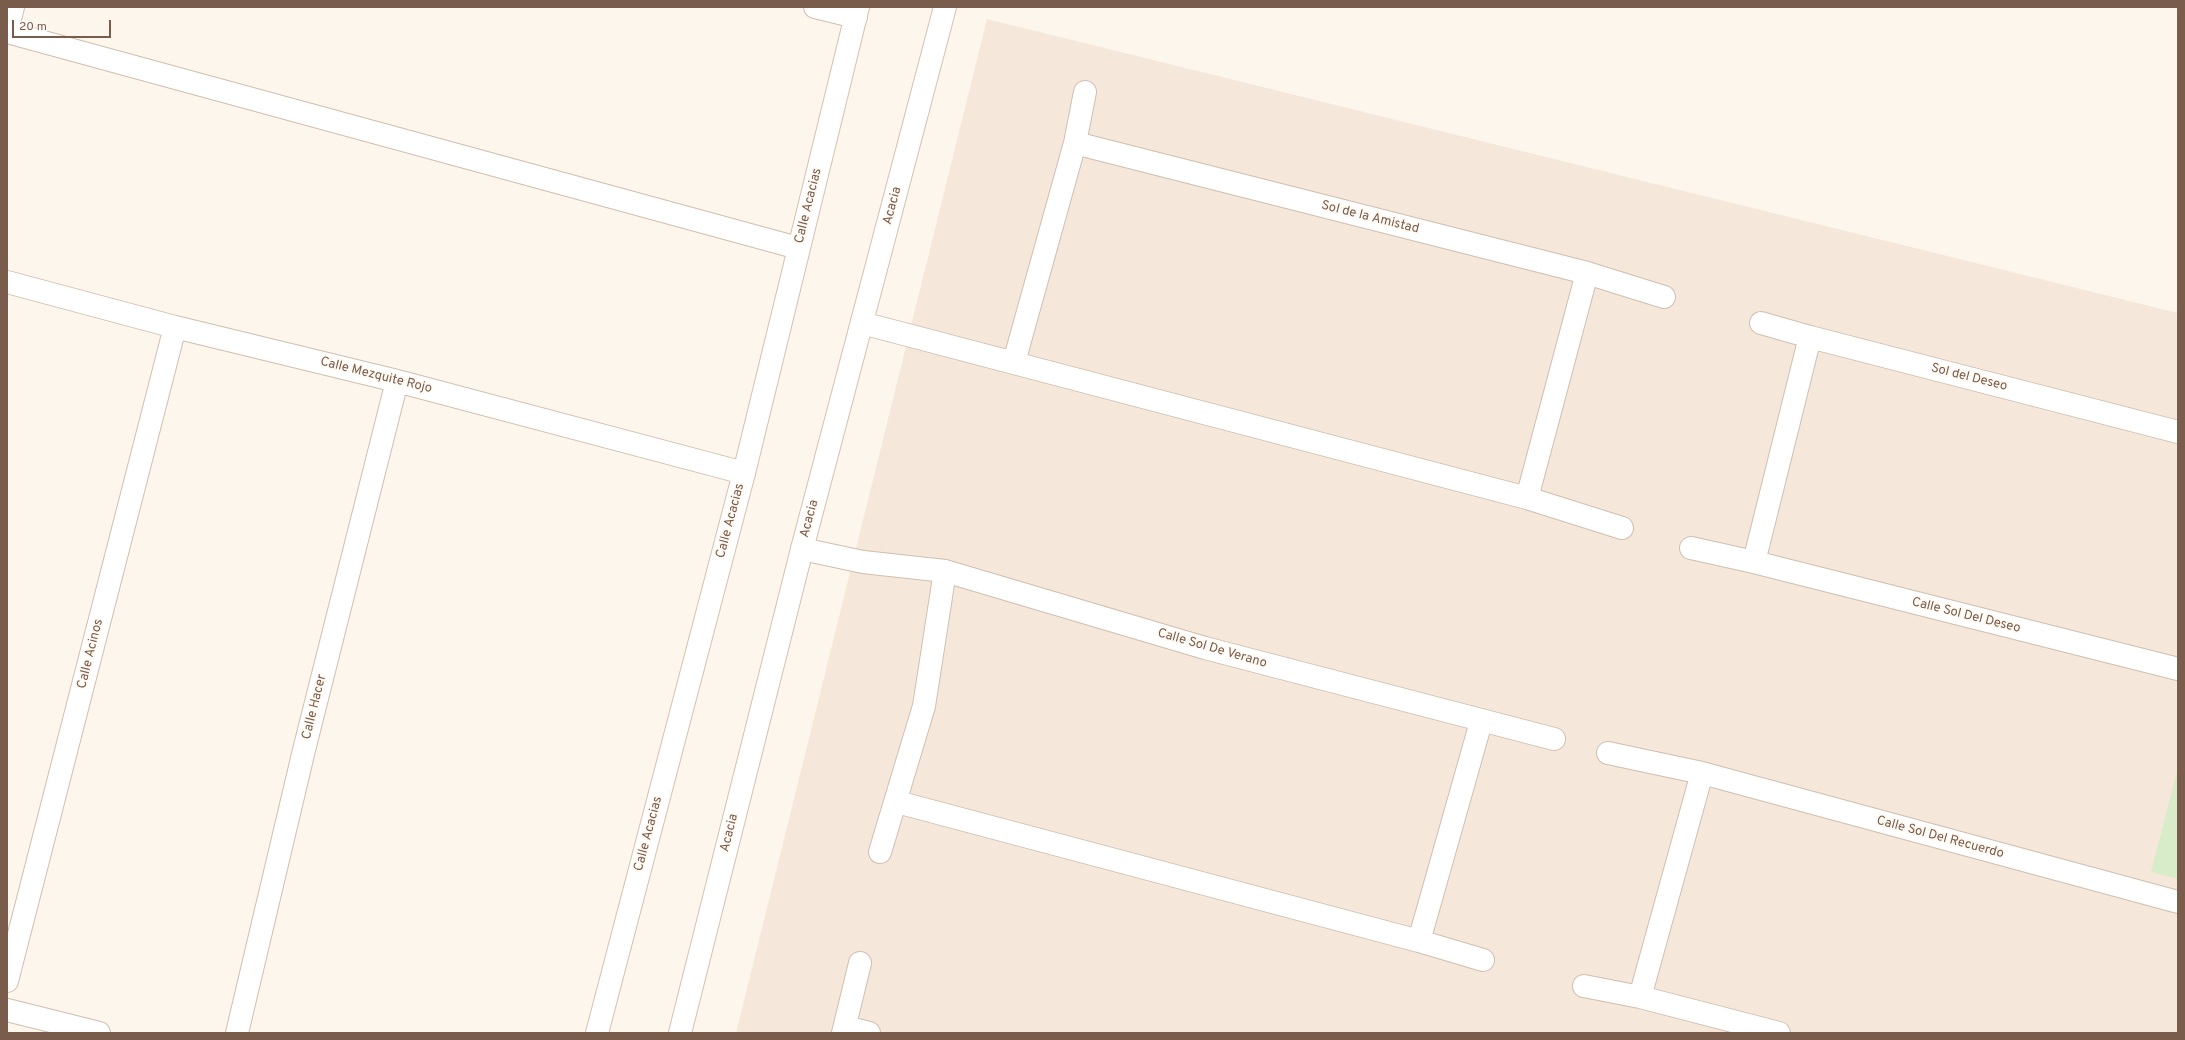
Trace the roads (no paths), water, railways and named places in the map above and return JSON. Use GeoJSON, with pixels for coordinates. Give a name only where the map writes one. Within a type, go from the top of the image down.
{"type":"FeatureCollection","features":[{"type":"Feature","properties":{"kind":"street"},"geometry":{"type":"LineString","coordinates":[[13,7],[7,31],[798,248]]}},
{"type":"Feature","properties":{"kind":"street"},"geometry":{"type":"LineString","coordinates":[[815,7],[857,12]]}},
{"type":"Feature","properties":{"kind":"street","name":"Acacia"},"geometry":{"type":"LineString","coordinates":[[680,1033],[802,548],[946,7]]}},
{"type":"Feature","properties":{"kind":"street","name":"Calle Acacias"},"geometry":{"type":"LineString","coordinates":[[597,1033],[744,473],[857,12]]}},
{"type":"Feature","properties":{"kind":"street"},"geometry":{"type":"LineString","coordinates":[[1014,362],[1075,143],[1085,92]]}},
{"type":"Feature","properties":{"kind":"street","name":"Sol de la Amistad"},"geometry":{"type":"LineString","coordinates":[[1075,143],[1587,273],[1664,297]]}},
{"type":"Feature","properties":{"kind":"street"},"geometry":{"type":"LineString","coordinates":[[1527,498],[1587,273]]}},
{"type":"Feature","properties":{"kind":"street","name":"Calle Mezquite Rojo"},"geometry":{"type":"LineString","coordinates":[[7,282],[175,327],[397,382],[744,473]]}},
{"type":"Feature","properties":{"kind":"street"},"geometry":{"type":"LineString","coordinates":[[862,323],[1527,498],[1622,528]]}},
{"type":"Feature","properties":{"kind":"street","name":"Sol del Deseo"},"geometry":{"type":"LineString","coordinates":[[1761,323],[1810,338],[2178,432]]}},
{"type":"Feature","properties":{"kind":"street","name":"Calle Acinos"},"geometry":{"type":"LineString","coordinates":[[7,981],[175,327]]}},
{"type":"Feature","properties":{"kind":"street"},"geometry":{"type":"LineString","coordinates":[[1754,562],[1810,338]]}},
{"type":"Feature","properties":{"kind":"street","name":"Calle Hacer"},"geometry":{"type":"LineString","coordinates":[[237,1033],[304,750],[397,382]]}},
{"type":"Feature","properties":{"kind":"street","name":"Calle Sol De Verano"},"geometry":{"type":"LineString","coordinates":[[802,548],[863,562],[945,571],[1205,648],[1481,722],[1554,739]]}},
{"type":"Feature","properties":{"kind":"street","name":"Calle Sol Del Deseo"},"geometry":{"type":"LineString","coordinates":[[1691,548],[1754,562],[2178,669]]}},
{"type":"Feature","properties":{"kind":"street"},"geometry":{"type":"LineString","coordinates":[[880,852],[897,802],[924,706],[945,571]]}},
{"type":"Feature","properties":{"kind":"street"},"geometry":{"type":"LineString","coordinates":[[1418,941],[1481,722]]}},
{"type":"Feature","properties":{"kind":"street","name":"Calle Sol Del Recuerdo"},"geometry":{"type":"LineString","coordinates":[[1608,753],[1702,773],[2178,902]]}},
{"type":"Feature","properties":{"kind":"street"},"geometry":{"type":"LineString","coordinates":[[1640,997],[1702,773]]}},
{"type":"Feature","properties":{"kind":"street"},"geometry":{"type":"LineString","coordinates":[[897,802],[1418,941],[1483,960]]}},
{"type":"Feature","properties":{"kind":"street"},"geometry":{"type":"LineString","coordinates":[[860,963],[844,1030],[869,1033]]}},
{"type":"Feature","properties":{"kind":"street"},"geometry":{"type":"LineString","coordinates":[[1584,986],[1640,997],[1779,1033]]}},
{"type":"Feature","properties":{"kind":"street"},"geometry":{"type":"LineString","coordinates":[[7,1010],[99,1033]]}}]}
